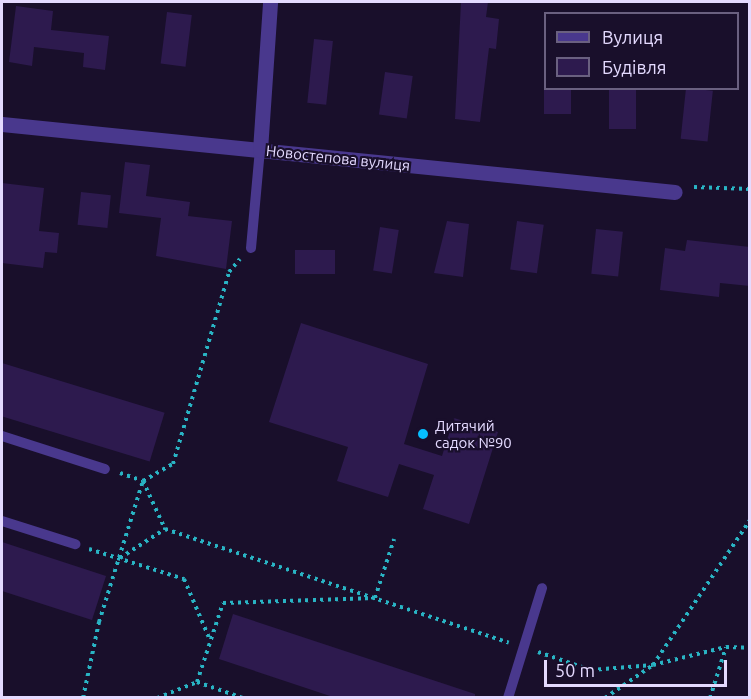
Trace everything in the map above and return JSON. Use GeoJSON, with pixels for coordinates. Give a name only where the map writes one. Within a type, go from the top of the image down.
{"type":"FeatureCollection","features":[{"type":"Feature","properties":{"kind":"street"},"geometry":{"type":"LineString","coordinates":[[261,150],[270,2]]}},
{"type":"Feature","properties":{"kind":"street","name":"Новостепова вулиця"},"geometry":{"type":"LineString","coordinates":[[2,124],[675,192]]}},
{"type":"Feature","properties":{"kind":"lane"},"geometry":{"type":"LineString","coordinates":[[250,248],[261,150]]}},
{"type":"Feature","properties":{"kind":"lane"},"geometry":{"type":"LineString","coordinates":[[2,436],[105,469]]}},
{"type":"Feature","properties":{"kind":"lane"},"geometry":{"type":"LineString","coordinates":[[2,521],[75,544]]}},
{"type":"Feature","properties":{"kind":"lane"},"geometry":{"type":"LineString","coordinates":[[508,698],[542,588]]}},
{"type":"Feature","properties":{"kind":"path"},"geometry":{"type":"LineString","coordinates":[[675,192],[704,184],[750,189]]}},
{"type":"Feature","properties":{"kind":"path"},"geometry":{"type":"LineString","coordinates":[[83,698],[119,558],[143,481],[173,464],[229,272]]}},
{"type":"Feature","properties":{"kind":"path"},"geometry":{"type":"LineString","coordinates":[[105,469],[143,481],[165,529],[591,670],[653,665],[726,647],[750,648]]}},
{"type":"Feature","properties":{"kind":"path"},"geometry":{"type":"LineString","coordinates":[[605,698],[653,665],[750,519]]}},
{"type":"Feature","properties":{"kind":"path"},"geometry":{"type":"LineString","coordinates":[[119,558],[165,529]]}},
{"type":"Feature","properties":{"kind":"path"},"geometry":{"type":"LineString","coordinates":[[375,598],[394,539]]}},
{"type":"Feature","properties":{"kind":"path"},"geometry":{"type":"LineString","coordinates":[[75,544],[184,579],[210,641]]}},
{"type":"Feature","properties":{"kind":"path"},"geometry":{"type":"LineString","coordinates":[[197,682],[223,603],[375,598]]}},
{"type":"Feature","properties":{"kind":"path"},"geometry":{"type":"LineString","coordinates":[[711,698],[726,647]]}},
{"type":"Feature","properties":{"kind":"path"},"geometry":{"type":"LineString","coordinates":[[157,698],[197,682],[243,698]]}},
{"type":"Feature","properties":{"kind":"building"},"geometry":{"type":"Polygon","coordinates":[[[461,2],[488,2],[486,17],[499,19],[496,49],[489,48],[480,122],[455,119],[461,2]]]}},
{"type":"Feature","properties":{"kind":"building"},"geometry":{"type":"Polygon","coordinates":[[[16,6],[53,11],[51,30],[109,36],[105,70],[83,67],[84,53],[34,47],[32,66],[9,62],[16,6]]]}},
{"type":"Feature","properties":{"kind":"building"},"geometry":{"type":"Polygon","coordinates":[[[167,12],[192,15],[185,67],[161,64],[167,12]]]}},
{"type":"Feature","properties":{"kind":"building"},"geometry":{"type":"Polygon","coordinates":[[[314,39],[333,41],[326,105],[307,103],[314,39]]]}},
{"type":"Feature","properties":{"kind":"building"},"geometry":{"type":"Polygon","coordinates":[[[385,72],[413,76],[407,118],[379,115],[385,72]]]}},
{"type":"Feature","properties":{"kind":"building"},"geometry":{"type":"Polygon","coordinates":[[[544,90],[571,90],[571,114],[544,114],[544,90]]]}},
{"type":"Feature","properties":{"kind":"building"},"geometry":{"type":"Polygon","coordinates":[[[609,90],[636,90],[636,129],[609,129],[609,90]]]}},
{"type":"Feature","properties":{"kind":"building"},"geometry":{"type":"Polygon","coordinates":[[[686,90],[713,91],[708,142],[681,139],[686,90]]]}},
{"type":"Feature","properties":{"kind":"building"},"geometry":{"type":"Polygon","coordinates":[[[125,162],[150,165],[146,196],[190,202],[188,216],[232,221],[226,269],[156,256],[161,218],[119,213],[125,162]]]}},
{"type":"Feature","properties":{"kind":"building"},"geometry":{"type":"Polygon","coordinates":[[[2,183],[44,188],[39,231],[59,233],[57,253],[45,252],[43,268],[2,263],[2,183]]]}},
{"type":"Feature","properties":{"kind":"building"},"geometry":{"type":"Polygon","coordinates":[[[81,192],[111,195],[107,228],[78,225],[81,192]]]}},
{"type":"Feature","properties":{"kind":"building"},"geometry":{"type":"Polygon","coordinates":[[[447,221],[469,224],[463,277],[434,273],[447,221]]]}},
{"type":"Feature","properties":{"kind":"building"},"geometry":{"type":"Polygon","coordinates":[[[517,221],[544,225],[537,273],[510,270],[517,221]]]}},
{"type":"Feature","properties":{"kind":"building"},"geometry":{"type":"Polygon","coordinates":[[[380,227],[399,230],[392,273],[373,270],[380,227]]]}},
{"type":"Feature","properties":{"kind":"building"},"geometry":{"type":"Polygon","coordinates":[[[596,229],[623,232],[618,277],[591,274],[596,229]]]}},
{"type":"Feature","properties":{"kind":"building"},"geometry":{"type":"Polygon","coordinates":[[[687,240],[750,247],[750,286],[720,283],[719,297],[660,290],[665,248],[685,251],[687,240]]]}},
{"type":"Feature","properties":{"kind":"building"},"geometry":{"type":"Polygon","coordinates":[[[295,250],[335,250],[335,274],[295,274],[295,250]]]}},
{"type":"Feature","properties":{"kind":"building"},"geometry":{"type":"Polygon","coordinates":[[[301,323],[428,364],[404,444],[442,456],[454,418],[498,432],[469,524],[423,509],[434,475],[399,464],[388,497],[337,481],[348,447],[269,422],[301,323]]]}},
{"type":"Feature","properties":{"kind":"building"},"geometry":{"type":"Polygon","coordinates":[[[2,363],[165,413],[150,461],[2,416],[2,363]]]}},
{"type":"Feature","properties":{"kind":"building"},"geometry":{"type":"Polygon","coordinates":[[[2,542],[106,576],[92,620],[2,591],[2,542]]]}},
{"type":"Feature","properties":{"kind":"building"},"geometry":{"type":"Polygon","coordinates":[[[233,614],[475,694],[475,698],[336,698],[219,659],[233,614]]]}},
{"type":"Feature","properties":{"kind":"place","name":"Дитячий садок №90"},"geometry":{"type":"Point","coordinates":[423,434]}}]}
